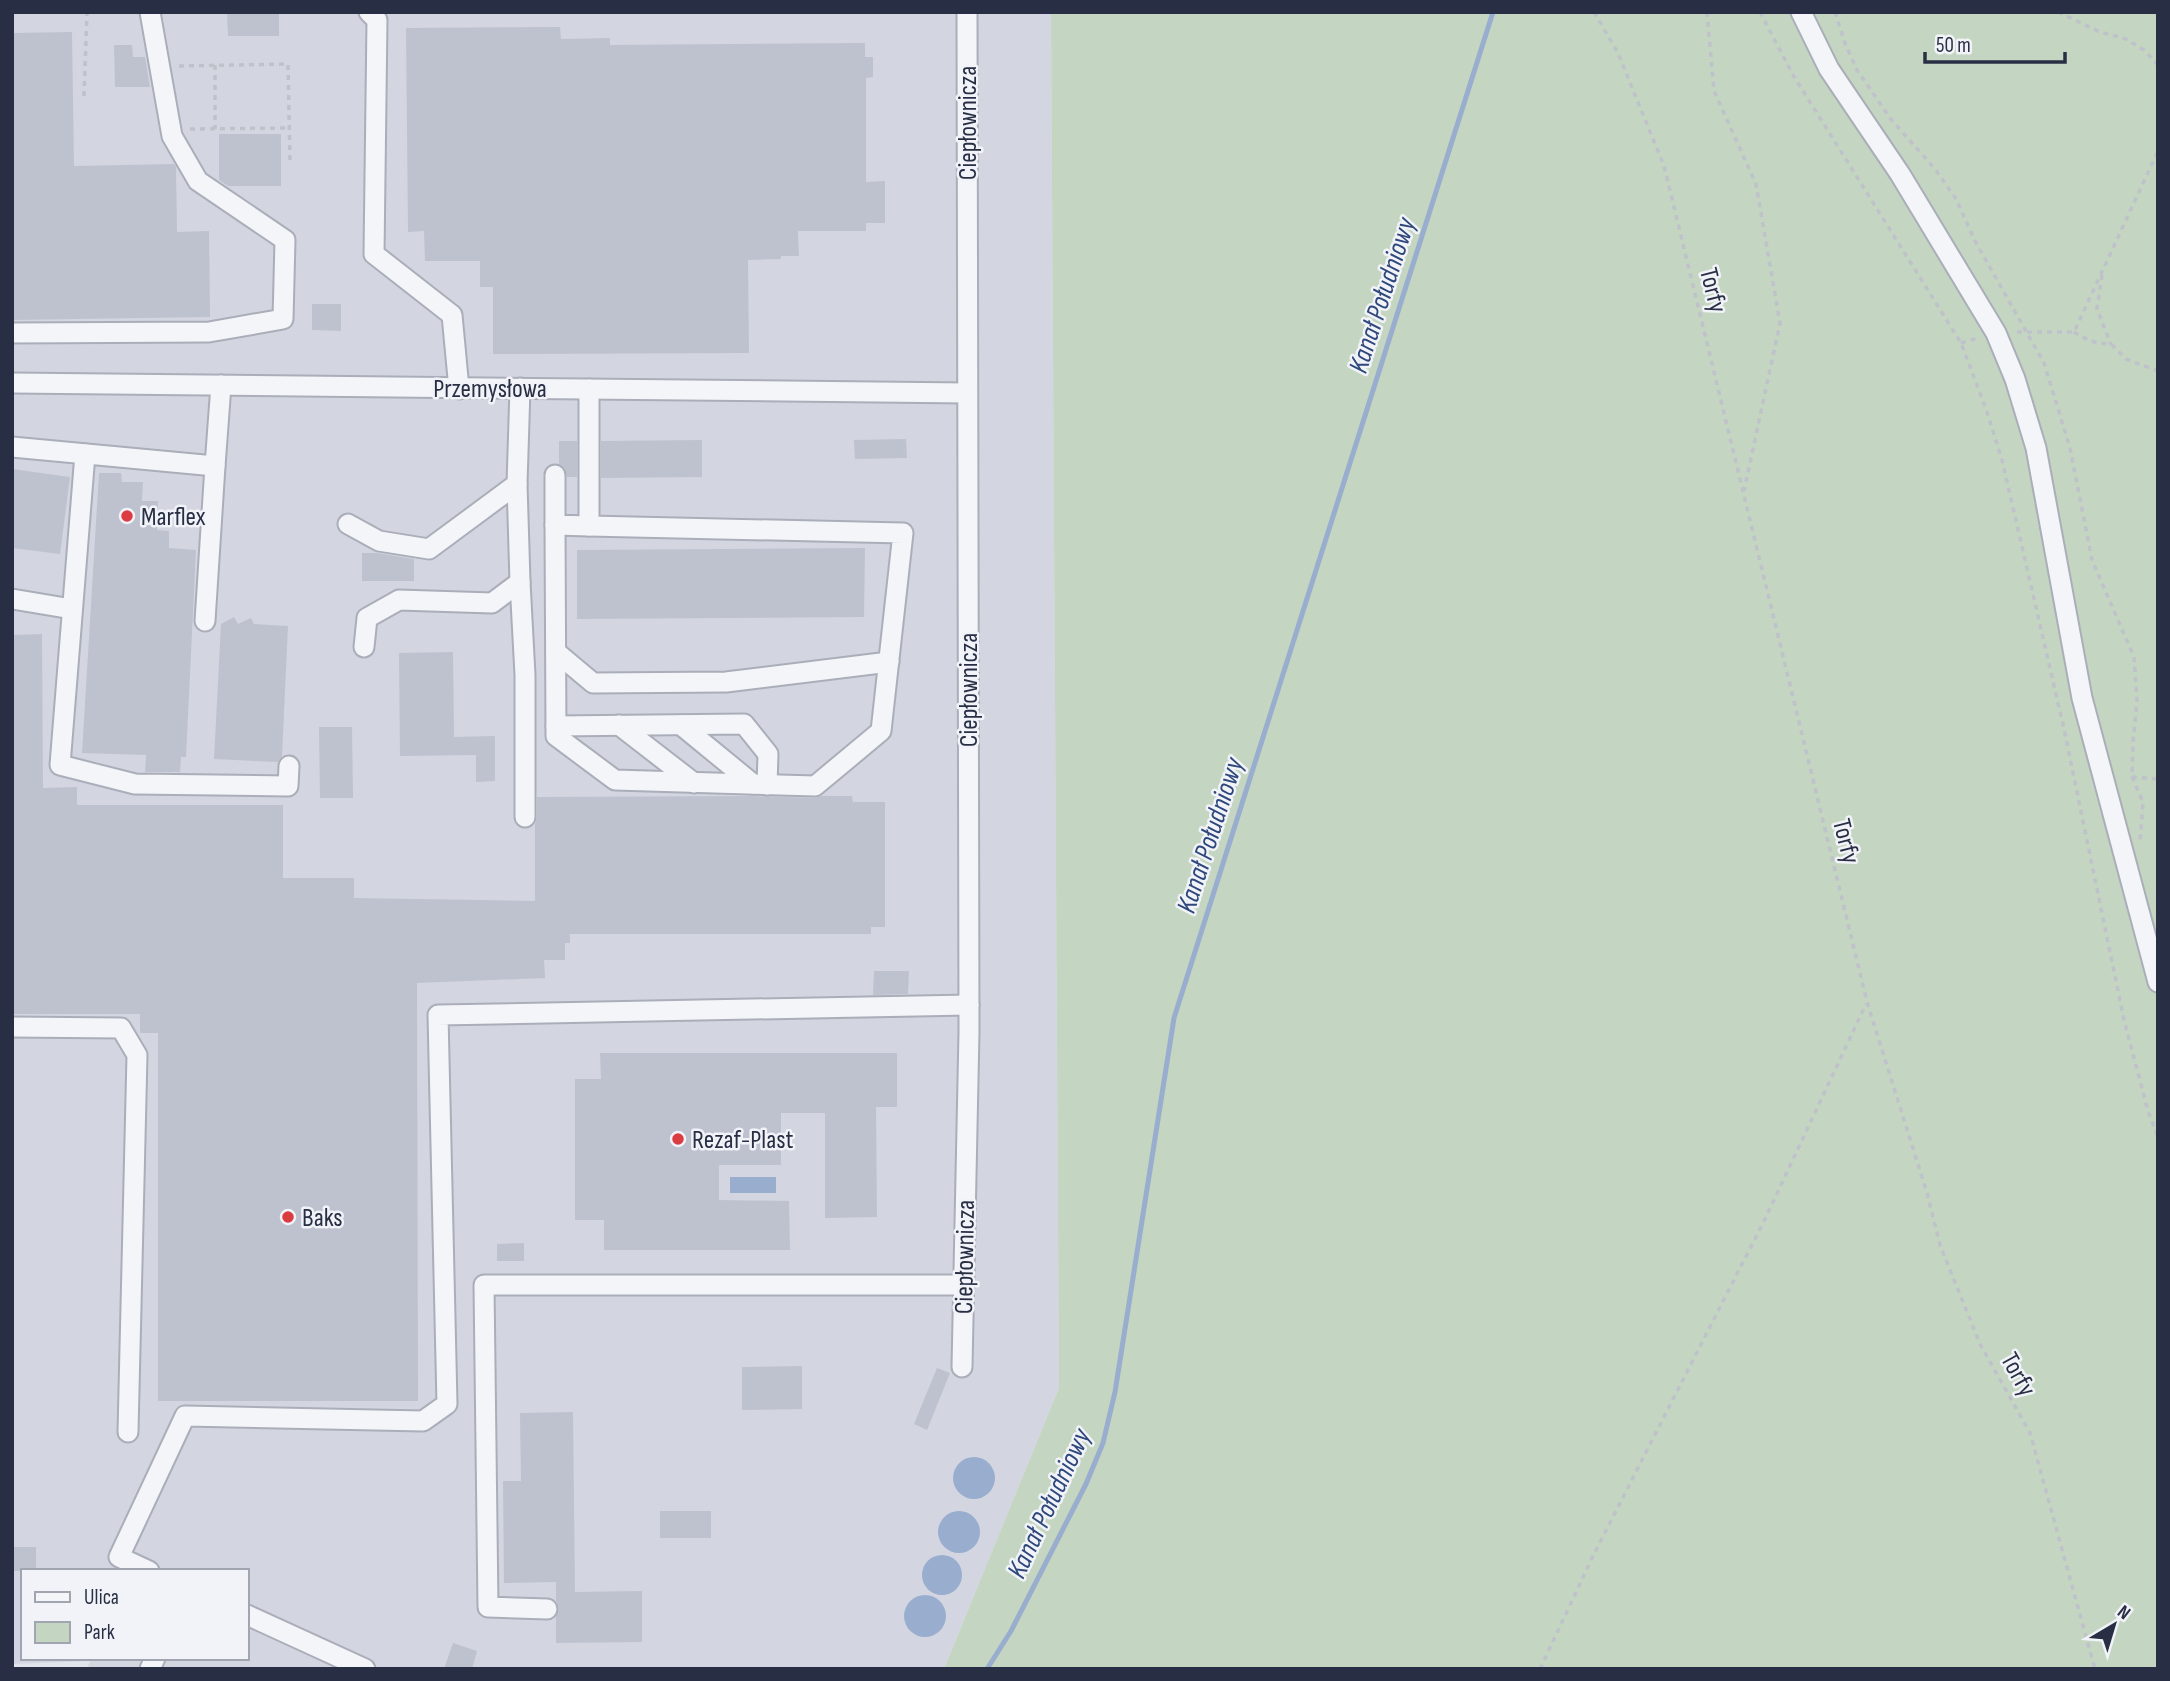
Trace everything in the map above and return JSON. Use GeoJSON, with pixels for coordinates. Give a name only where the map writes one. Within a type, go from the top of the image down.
{"type":"FeatureCollection","features":[{"type":"Feature","properties":{"kind":"street"},"geometry":{"type":"LineString","coordinates":[[12,333],[209,332],[283,319],[285,240],[198,181],[172,136],[149,12]]}},
{"type":"Feature","properties":{"kind":"street"},"geometry":{"type":"LineString","coordinates":[[369,12],[377,20],[374,254],[452,315],[458,389]]}},
{"type":"Feature","properties":{"kind":"street","name":"Ciepłownicza"},"geometry":{"type":"LineString","coordinates":[[962,1367],[969,1005],[967,12]]}},
{"type":"Feature","properties":{"kind":"street"},"geometry":{"type":"LineString","coordinates":[[1801,12],[1829,69],[1900,174],[1996,333],[2015,379],[2036,448],[2082,698],[2158,982]]}},
{"type":"Feature","properties":{"kind":"street","name":"Przemysłowa"},"geometry":{"type":"LineString","coordinates":[[12,383],[967,393]]}},
{"type":"Feature","properties":{"kind":"street"},"geometry":{"type":"LineString","coordinates":[[205,621],[221,385]]}},
{"type":"Feature","properties":{"kind":"street"},"geometry":{"type":"LineString","coordinates":[[520,388],[517,484],[525,675],[525,817]]}},
{"type":"Feature","properties":{"kind":"street"},"geometry":{"type":"LineString","coordinates":[[589,389],[589,526]]}},
{"type":"Feature","properties":{"kind":"street"},"geometry":{"type":"LineString","coordinates":[[12,447],[215,466]]}},
{"type":"Feature","properties":{"kind":"street"},"geometry":{"type":"LineString","coordinates":[[85,454],[60,765],[135,784],[288,786],[289,766]]}},
{"type":"Feature","properties":{"kind":"street"},"geometry":{"type":"LineString","coordinates":[[555,475],[555,525],[556,652],[556,736],[615,780],[815,786],[881,731],[903,533],[555,525]]}},
{"type":"Feature","properties":{"kind":"street"},"geometry":{"type":"LineString","coordinates":[[348,524],[379,541],[429,549],[517,484]]}},
{"type":"Feature","properties":{"kind":"street"},"geometry":{"type":"LineString","coordinates":[[365,647],[367,618],[399,600],[492,603],[520,582]]}},
{"type":"Feature","properties":{"kind":"street"},"geometry":{"type":"LineString","coordinates":[[12,599],[72,609]]}},
{"type":"Feature","properties":{"kind":"street"},"geometry":{"type":"LineString","coordinates":[[556,652],[593,683],[726,682],[889,662]]}},
{"type":"Feature","properties":{"kind":"street"},"geometry":{"type":"LineString","coordinates":[[556,726],[744,724],[768,754],[760,784]]}},
{"type":"Feature","properties":{"kind":"street"},"geometry":{"type":"LineString","coordinates":[[619,725],[694,783]]}},
{"type":"Feature","properties":{"kind":"street"},"geometry":{"type":"LineString","coordinates":[[681,725],[760,784]]}},
{"type":"Feature","properties":{"kind":"street"},"geometry":{"type":"LineString","coordinates":[[145,1569],[119,1557],[186,1416],[423,1421],[447,1404],[438,1015],[969,1005]]}},
{"type":"Feature","properties":{"kind":"street"},"geometry":{"type":"LineString","coordinates":[[12,1027],[121,1028],[137,1055],[128,1432]]}},
{"type":"Feature","properties":{"kind":"street"},"geometry":{"type":"LineString","coordinates":[[547,1609],[488,1607],[484,1285],[964,1285]]}},
{"type":"Feature","properties":{"kind":"street"},"geometry":{"type":"LineString","coordinates":[[248,1615],[365,1669]]}},
{"type":"Feature","properties":{"kind":"path"},"geometry":{"type":"LineString","coordinates":[[85,96],[87,12]]}},
{"type":"Feature","properties":{"kind":"path","name":"Torfy"},"geometry":{"type":"LineString","coordinates":[[1594,12],[1618,53],[1664,166],[1867,1002],[1927,1194],[1940,1245],[1980,1345],[2030,1433],[2095,1669]]}},
{"type":"Feature","properties":{"kind":"path"},"geometry":{"type":"LineString","coordinates":[[1707,12],[1714,90],[1756,184],[1780,323],[1743,493]]}},
{"type":"Feature","properties":{"kind":"path"},"geometry":{"type":"LineString","coordinates":[[1760,12],[1793,75],[1961,343],[1986,409],[2002,460],[2064,729],[2124,1020],[2148,1111],[2158,1137]]}},
{"type":"Feature","properties":{"kind":"path"},"geometry":{"type":"LineString","coordinates":[[2058,12],[2101,32],[2126,39],[2144,50],[2158,65]]}},
{"type":"Feature","properties":{"kind":"path"},"geometry":{"type":"LineString","coordinates":[[159,66],[288,64],[290,160],[285,160]]}},
{"type":"Feature","properties":{"kind":"path"},"geometry":{"type":"LineString","coordinates":[[215,65],[215,129]]}},
{"type":"Feature","properties":{"kind":"path"},"geometry":{"type":"LineString","coordinates":[[170,129],[290,128]]}},
{"type":"Feature","properties":{"kind":"path"},"geometry":{"type":"LineString","coordinates":[[2074,332],[2158,151]]}},
{"type":"Feature","properties":{"kind":"path"},"geometry":{"type":"LineString","coordinates":[[2103,270],[2097,309],[2112,345],[2126,359],[2158,371]]}},
{"type":"Feature","properties":{"kind":"path"},"geometry":{"type":"LineString","coordinates":[[1996,333],[2074,332],[2090,341],[2112,345]]}},
{"type":"Feature","properties":{"kind":"path"},"geometry":{"type":"LineString","coordinates":[[2132,777],[2158,779]]}},
{"type":"Feature","properties":{"kind":"path"},"geometry":{"type":"LineString","coordinates":[[1540,1669],[1593,1556],[1765,1219],[1867,1002]]}},
{"type":"Feature","properties":{"kind":"shaded area"},"geometry":{"type":"Polygon","coordinates":[[[12,12],[1051,12],[1059,1388],[944,1669],[87,1669],[90,1661],[12,1664],[12,12]]]}},
{"type":"Feature","properties":{"kind":"green space"},"geometry":{"type":"Polygon","coordinates":[[[1051,12],[2158,12],[2158,1669],[944,1669],[1059,1388],[1051,12]]]}},
{"type":"Feature","properties":{"kind":"water"},"geometry":{"type":"Polygon","coordinates":[[[730,1177],[776,1177],[776,1193],[730,1193],[730,1177]]]}},
{"type":"Feature","properties":{"kind":"water"},"geometry":{"type":"Polygon","coordinates":[[[974,1457],[989,1463],[995,1478],[989,1493],[974,1499],[959,1493],[953,1478],[959,1463],[974,1457]]]}},
{"type":"Feature","properties":{"kind":"water"},"geometry":{"type":"Polygon","coordinates":[[[959,1511],[974,1517],[980,1532],[974,1547],[959,1553],[944,1547],[938,1532],[944,1517],[959,1511]]]}},
{"type":"Feature","properties":{"kind":"water"},"geometry":{"type":"Polygon","coordinates":[[[942,1555],[950,1556],[956,1561],[961,1567],[961,1583],[956,1589],[950,1594],[942,1595],[934,1594],[928,1589],[923,1583],[922,1575],[923,1567],[928,1561],[934,1556],[942,1555]]]}},
{"type":"Feature","properties":{"kind":"water"},"geometry":{"type":"Polygon","coordinates":[[[925,1595],[940,1601],[946,1616],[940,1631],[925,1637],[910,1631],[904,1616],[910,1601],[925,1595]]]}},
{"type":"Feature","properties":{"kind":"building"},"geometry":{"type":"Polygon","coordinates":[[[227,12],[279,12],[279,36],[228,36],[227,12]]]}},
{"type":"Feature","properties":{"kind":"building"},"geometry":{"type":"Polygon","coordinates":[[[560,27],[561,39],[610,38],[610,45],[865,43],[865,57],[873,57],[873,77],[866,78],[866,182],[885,181],[885,223],[866,223],[866,231],[798,231],[799,256],[748,260],[749,353],[493,354],[493,287],[480,287],[480,261],[425,261],[424,231],[408,232],[406,28],[560,27]]]}},
{"type":"Feature","properties":{"kind":"building"},"geometry":{"type":"Polygon","coordinates":[[[72,32],[74,166],[174,164],[177,232],[209,231],[210,317],[12,320],[12,33],[72,32]]]}},
{"type":"Feature","properties":{"kind":"building"},"geometry":{"type":"Polygon","coordinates":[[[114,45],[132,45],[133,57],[145,57],[150,87],[115,87],[114,45]]]}},
{"type":"Feature","properties":{"kind":"building"},"geometry":{"type":"Polygon","coordinates":[[[219,134],[281,134],[281,186],[228,186],[219,180],[219,134]]]}},
{"type":"Feature","properties":{"kind":"building"},"geometry":{"type":"Polygon","coordinates":[[[312,304],[341,304],[341,331],[312,330],[312,304]]]}},
{"type":"Feature","properties":{"kind":"building"},"geometry":{"type":"Polygon","coordinates":[[[906,439],[907,458],[855,459],[854,440],[906,439]]]}},
{"type":"Feature","properties":{"kind":"building"},"geometry":{"type":"Polygon","coordinates":[[[702,440],[702,477],[601,478],[601,441],[702,440]]]}},
{"type":"Feature","properties":{"kind":"building"},"geometry":{"type":"Polygon","coordinates":[[[559,441],[577,441],[577,477],[567,477],[565,468],[559,464],[559,441]]]}},
{"type":"Feature","properties":{"kind":"building"},"geometry":{"type":"Polygon","coordinates":[[[12,469],[70,477],[60,554],[12,548],[12,469]]]}},
{"type":"Feature","properties":{"kind":"building"},"geometry":{"type":"Polygon","coordinates":[[[99,473],[121,473],[122,482],[143,482],[142,501],[158,501],[157,530],[169,531],[169,548],[196,550],[186,757],[181,757],[180,772],[145,772],[146,755],[82,753],[99,473]]]}},
{"type":"Feature","properties":{"kind":"building"},"geometry":{"type":"Polygon","coordinates":[[[865,548],[864,617],[577,619],[577,550],[865,548]]]}},
{"type":"Feature","properties":{"kind":"building"},"geometry":{"type":"Polygon","coordinates":[[[362,553],[414,559],[414,581],[362,581],[362,553]]]}},
{"type":"Feature","properties":{"kind":"building"},"geometry":{"type":"Polygon","coordinates":[[[234,617],[238,624],[251,618],[254,624],[288,626],[282,756],[278,762],[214,759],[221,624],[234,617]]]}},
{"type":"Feature","properties":{"kind":"building","name":"Baks"},"geometry":{"type":"Polygon","coordinates":[[[42,634],[43,788],[77,787],[77,805],[283,805],[283,878],[354,878],[354,898],[535,901],[537,797],[852,796],[853,802],[885,802],[885,927],[871,927],[871,934],[570,934],[570,943],[565,943],[565,960],[544,960],[545,978],[417,983],[418,1401],[158,1401],[158,1033],[140,1033],[140,1014],[12,1014],[12,635],[42,634]]]}},
{"type":"Feature","properties":{"kind":"building"},"geometry":{"type":"Polygon","coordinates":[[[453,652],[454,737],[495,736],[495,781],[476,782],[476,755],[400,756],[399,653],[453,652]]]}},
{"type":"Feature","properties":{"kind":"building"},"geometry":{"type":"Polygon","coordinates":[[[319,727],[352,727],[353,798],[320,798],[319,727]]]}},
{"type":"Feature","properties":{"kind":"building"},"geometry":{"type":"Polygon","coordinates":[[[874,971],[909,971],[908,994],[873,995],[874,971]]]}},
{"type":"Feature","properties":{"kind":"building","name":"Rezaf-Plast"},"geometry":{"type":"Polygon","coordinates":[[[600,1053],[897,1053],[897,1107],[876,1107],[877,1217],[825,1218],[825,1113],[781,1113],[781,1165],[719,1165],[719,1200],[789,1201],[790,1250],[604,1250],[604,1220],[575,1220],[575,1079],[601,1079],[600,1053]]]}},
{"type":"Feature","properties":{"kind":"building"},"geometry":{"type":"Polygon","coordinates":[[[524,1243],[524,1261],[497,1261],[497,1244],[524,1243]]]}},
{"type":"Feature","properties":{"kind":"building"},"geometry":{"type":"Polygon","coordinates":[[[802,1366],[802,1409],[742,1410],[742,1367],[802,1366]]]}},
{"type":"Feature","properties":{"kind":"building"},"geometry":{"type":"Polygon","coordinates":[[[937,1368],[950,1373],[927,1430],[914,1424],[937,1368]]]}},
{"type":"Feature","properties":{"kind":"building"},"geometry":{"type":"Polygon","coordinates":[[[573,1412],[575,1592],[642,1591],[642,1642],[556,1643],[556,1617],[559,1609],[556,1582],[504,1583],[503,1481],[521,1481],[520,1413],[573,1412]]]}},
{"type":"Feature","properties":{"kind":"building"},"geometry":{"type":"Polygon","coordinates":[[[660,1511],[711,1511],[711,1538],[660,1538],[660,1511]]]}},
{"type":"Feature","properties":{"kind":"building"},"geometry":{"type":"Polygon","coordinates":[[[12,1547],[36,1547],[36,1569],[12,1571],[12,1547]]]}},
{"type":"Feature","properties":{"kind":"building"},"geometry":{"type":"Polygon","coordinates":[[[453,1643],[477,1651],[472,1669],[444,1669],[453,1643]]]}},
{"type":"Feature","properties":{"kind":"waterway","name":"Kanał Południowy"},"geometry":{"type":"LineString","coordinates":[[987,1669],[1011,1631],[1086,1484],[1103,1443],[1115,1392],[1174,1018],[1493,12]]}},
{"type":"Feature","properties":{"kind":"place","name":"Marflex"},"geometry":{"type":"Point","coordinates":[127,516]}},
{"type":"Feature","properties":{"kind":"place","name":"Rezaf-Plast"},"geometry":{"type":"Point","coordinates":[678,1139]}},
{"type":"Feature","properties":{"kind":"place","name":"Baks"},"geometry":{"type":"Point","coordinates":[288,1217]}}]}
